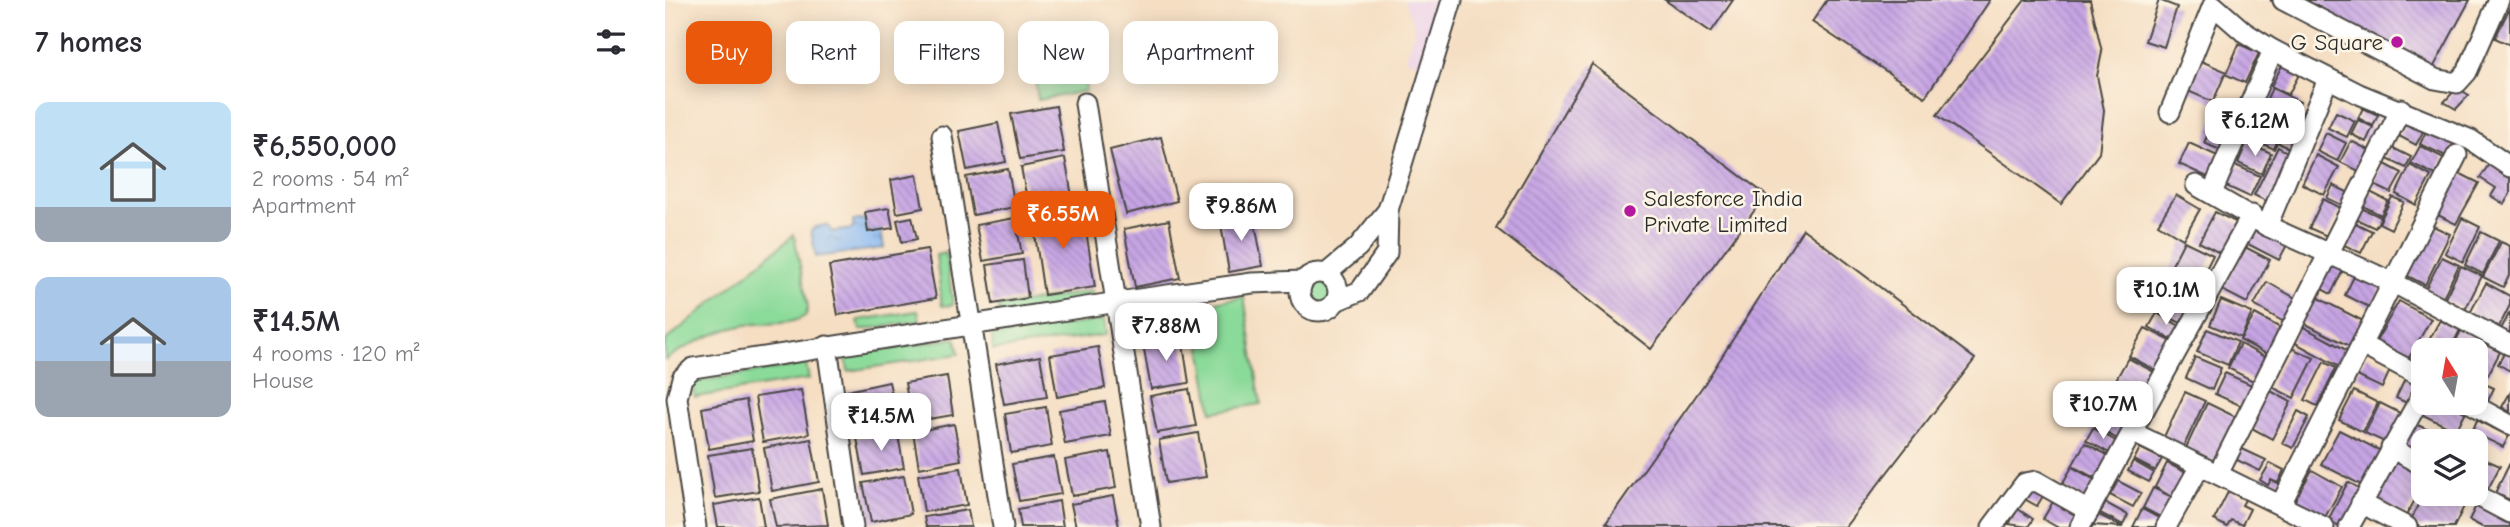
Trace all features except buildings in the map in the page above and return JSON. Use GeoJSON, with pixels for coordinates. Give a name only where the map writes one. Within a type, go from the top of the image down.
{"type":"FeatureCollection","features":[{"type":"Feature","properties":{"kind":"street"},"geometry":{"type":"LineString","coordinates":[[1303,281],[1299,293],[1308,309],[1327,310],[1336,301],[1360,291],[1383,260],[1388,246],[1388,210],[1452,0]]}},
{"type":"Feature","properties":{"kind":"street"},"geometry":{"type":"LineString","coordinates":[[2283,0],[2435,79],[2457,83],[2467,72],[2500,0]]}},
{"type":"Feature","properties":{"kind":"street"},"geometry":{"type":"LineString","coordinates":[[2170,113],[2209,3],[2244,32],[2273,50],[2328,79],[2470,140],[2510,167]]}},
{"type":"Feature","properties":{"kind":"street"},"geometry":{"type":"LineString","coordinates":[[2273,50],[2204,189],[2260,220],[2394,283],[2510,345]]}},
{"type":"Feature","properties":{"kind":"street"},"geometry":{"type":"LineString","coordinates":[[1992,527],[2025,483],[2036,481],[2084,519],[2132,432],[2260,220],[2328,79]]}},
{"type":"Feature","properties":{"kind":"street"},"geometry":{"type":"LineString","coordinates":[[1085,103],[1151,527]]}},
{"type":"Feature","properties":{"kind":"street"},"geometry":{"type":"LineString","coordinates":[[2218,474],[2401,109]]}},
{"type":"Feature","properties":{"kind":"street"},"geometry":{"type":"LineString","coordinates":[[942,136],[1003,527]]}},
{"type":"Feature","properties":{"kind":"street"},"geometry":{"type":"LineString","coordinates":[[2281,504],[2457,155]]}},
{"type":"Feature","properties":{"kind":"street"},"geometry":{"type":"LineString","coordinates":[[696,527],[677,398],[684,374],[693,368],[1118,302],[1252,284],[1303,281],[1313,274],[1326,274],[1358,247],[1388,210]]}},
{"type":"Feature","properties":{"kind":"street"},"geometry":{"type":"LineString","coordinates":[[1326,274],[1338,288],[1336,301]]}},
{"type":"Feature","properties":{"kind":"street"},"geometry":{"type":"LineString","coordinates":[[2362,345],[2411,372]]}},
{"type":"Feature","properties":{"kind":"street"},"geometry":{"type":"LineString","coordinates":[[827,346],[853,527]]}},
{"type":"Feature","properties":{"kind":"street"},"geometry":{"type":"LineString","coordinates":[[2349,527],[2411,413]]}},
{"type":"Feature","properties":{"kind":"street"},"geometry":{"type":"LineString","coordinates":[[2489,413],[2510,425]]}},
{"type":"Feature","properties":{"kind":"street"},"geometry":{"type":"LineString","coordinates":[[2132,432],[2324,527]]}},
{"type":"Feature","properties":{"kind":"street"},"geometry":{"type":"LineString","coordinates":[[2391,448],[2411,459]]}},
{"type":"Feature","properties":{"kind":"street"},"geometry":{"type":"LineString","coordinates":[[2166,527],[2200,466]]}},
{"type":"Feature","properties":{"kind":"street"},"geometry":{"type":"LineString","coordinates":[[2488,501],[2510,513]]}},
{"type":"Feature","properties":{"kind":"street"},"geometry":{"type":"LineString","coordinates":[[2361,503],[2407,527]]}},
{"type":"Feature","properties":{"kind":"shaded area"},"geometry":{"type":"Polygon","coordinates":[[[1404,0],[1445,0],[1419,64],[1406,59],[1415,28],[1404,0]]]}},
{"type":"Feature","properties":{"kind":"green space"},"geometry":{"type":"Polygon","coordinates":[[[1036,84],[1085,84],[1086,91],[1038,100],[1036,84]]]}},
{"type":"Feature","properties":{"kind":"green space"},"geometry":{"type":"Polygon","coordinates":[[[794,235],[808,307],[806,315],[783,323],[749,325],[721,332],[692,344],[665,360],[665,341],[794,235]]]}},
{"type":"Feature","properties":{"kind":"green space"},"geometry":{"type":"Polygon","coordinates":[[[946,253],[953,305],[942,306],[936,255],[946,253]]]}},
{"type":"Feature","properties":{"kind":"green space"},"geometry":{"type":"Polygon","coordinates":[[[1321,281],[1329,284],[1332,292],[1329,300],[1321,303],[1313,300],[1310,292],[1313,284],[1321,281]]]}},
{"type":"Feature","properties":{"kind":"green space"},"geometry":{"type":"Polygon","coordinates":[[[1092,291],[1094,299],[1000,316],[998,307],[1092,291]]]}},
{"type":"Feature","properties":{"kind":"green space"},"geometry":{"type":"Polygon","coordinates":[[[1244,297],[1261,404],[1212,412],[1194,305],[1244,297]]]}},
{"type":"Feature","properties":{"kind":"green space"},"geometry":{"type":"Polygon","coordinates":[[[1193,308],[1196,326],[1139,337],[1135,319],[1193,308]]]}},
{"type":"Feature","properties":{"kind":"green space"},"geometry":{"type":"Polygon","coordinates":[[[918,311],[920,321],[860,330],[858,320],[918,311]]]}},
{"type":"Feature","properties":{"kind":"green space"},"geometry":{"type":"Polygon","coordinates":[[[1104,320],[1106,335],[993,350],[992,336],[1104,320]]]}},
{"type":"Feature","properties":{"kind":"green space"},"geometry":{"type":"Polygon","coordinates":[[[956,338],[959,354],[848,371],[846,356],[956,338]]]}},
{"type":"Feature","properties":{"kind":"green space"},"geometry":{"type":"Polygon","coordinates":[[[806,364],[809,379],[695,397],[692,382],[806,364]]]}},
{"type":"Feature","properties":{"kind":"water"},"geometry":{"type":"Polygon","coordinates":[[[866,219],[868,232],[881,230],[884,248],[816,257],[811,231],[815,227],[827,225],[832,232],[853,229],[853,221],[866,219]]]}},
{"type":"Feature","properties":{"kind":"place","name":"G Square"},"geometry":{"type":"Point","coordinates":[2397,42]}},
{"type":"Feature","properties":{"kind":"place","name":"Salesforce India Private Limited"},"geometry":{"type":"Point","coordinates":[1630,211]}}]}
